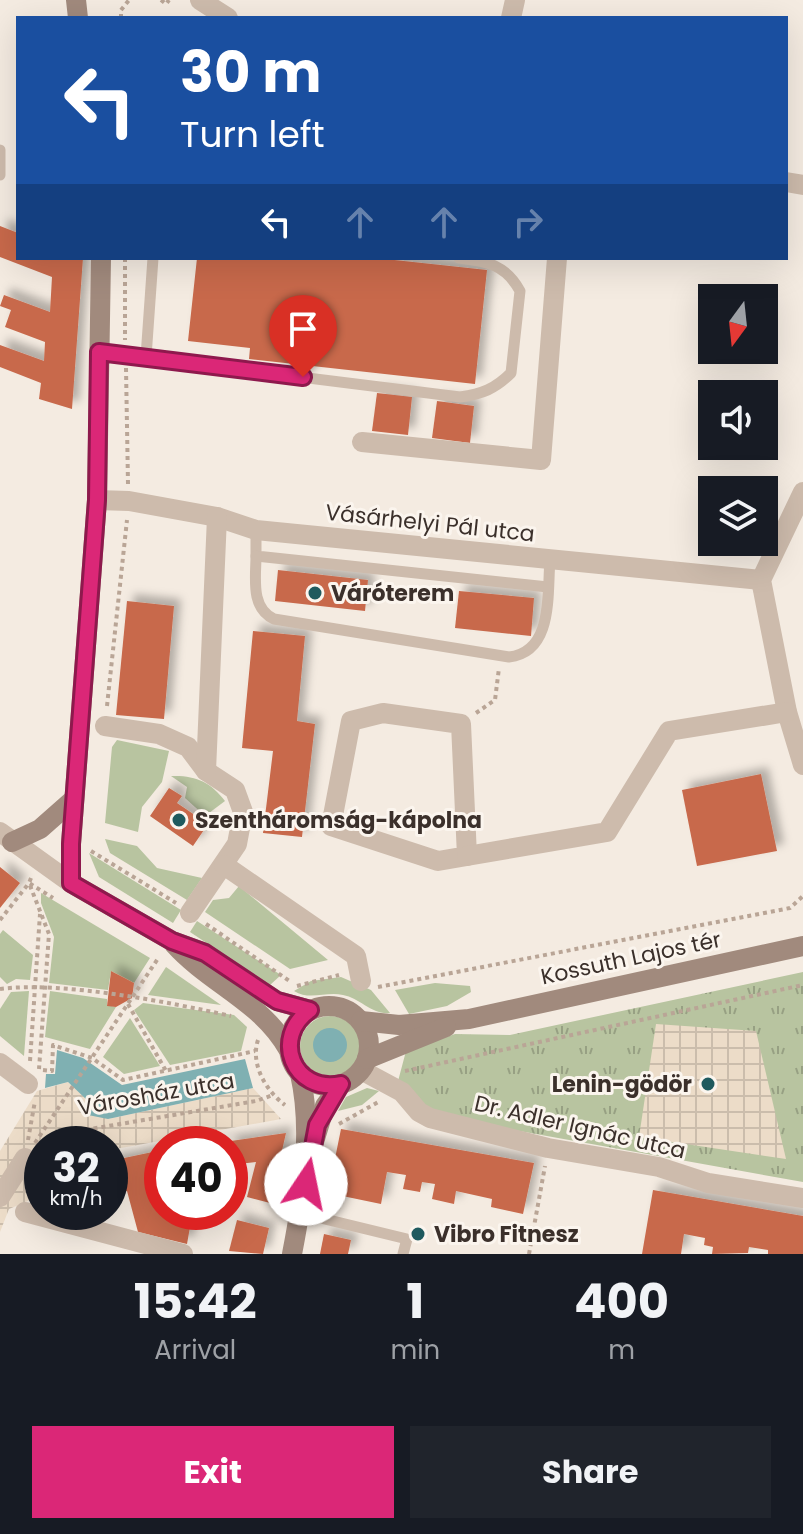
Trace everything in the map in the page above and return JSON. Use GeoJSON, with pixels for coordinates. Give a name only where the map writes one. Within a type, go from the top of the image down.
{"type":"FeatureCollection","features":[{"type":"Feature","properties":{"kind":"street"},"geometry":{"type":"LineString","coordinates":[[200,0],[225,16]]}},
{"type":"Feature","properties":{"kind":"street"},"geometry":{"type":"LineString","coordinates":[[71,883],[74,799],[97,500],[101,260]]}},
{"type":"Feature","properties":{"kind":"street"},"geometry":{"type":"LineString","coordinates":[[362,442],[541,460],[557,260]]}},
{"type":"Feature","properties":{"kind":"street"},"geometry":{"type":"LineString","coordinates":[[803,492],[761,580],[787,712],[803,765]]}},
{"type":"Feature","properties":{"kind":"street","name":"Vásárhelyi Pál utca"},"geometry":{"type":"LineString","coordinates":[[97,500],[129,501],[217,517],[256,530],[761,580]]}},
{"type":"Feature","properties":{"kind":"street"},"geometry":{"type":"LineString","coordinates":[[206,771],[217,517]]}},
{"type":"Feature","properties":{"kind":"street"},"geometry":{"type":"LineString","coordinates":[[467,856],[461,724],[383,713],[351,721],[331,826],[438,861],[607,832],[669,731],[787,712]]}},
{"type":"Feature","properties":{"kind":"street"},"geometry":{"type":"LineString","coordinates":[[105,726],[159,734],[188,747],[206,771],[235,790],[243,812],[237,844],[190,913]]}},
{"type":"Feature","properties":{"kind":"street"},"geometry":{"type":"LineString","coordinates":[[6,837],[40,829],[74,799]]}},
{"type":"Feature","properties":{"kind":"street"},"geometry":{"type":"LineString","coordinates":[[6,837],[71,883],[172,941],[205,953],[277,1001],[310,1010],[334,1006],[345,1008],[361,1021],[368,1034],[364,1064],[341,1084],[317,1125],[292,1254]]}},
{"type":"Feature","properties":{"kind":"street"},"geometry":{"type":"LineString","coordinates":[[224,865],[356,956],[361,981]]}},
{"type":"Feature","properties":{"kind":"street"},"geometry":{"type":"LineString","coordinates":[[172,941],[196,968],[276,1027],[300,1074],[306,1099],[300,1213]]}},
{"type":"Feature","properties":{"kind":"street","name":"Kossuth Lajos tér"},"geometry":{"type":"LineString","coordinates":[[361,1021],[399,1025],[469,1019],[803,946]]}},
{"type":"Feature","properties":{"kind":"street"},"geometry":{"type":"LineString","coordinates":[[288,1049],[293,1027],[310,1010]]}},
{"type":"Feature","properties":{"kind":"street","name":"Kossuth Lajos tér"},"geometry":{"type":"LineString","coordinates":[[364,1064],[469,1019]]}},
{"type":"Feature","properties":{"kind":"street"},"geometry":{"type":"LineString","coordinates":[[0,1063],[33,1087]]}},
{"type":"Feature","properties":{"kind":"street","name":"Dr. Adler Ignác utca"},"geometry":{"type":"LineString","coordinates":[[364,1064],[393,1089],[402,1092],[419,1112],[447,1122],[548,1148],[659,1167],[708,1183],[803,1198]]}},
{"type":"Feature","properties":{"kind":"street"},"geometry":{"type":"LineString","coordinates":[[300,1074],[323,1085],[341,1084]]}},
{"type":"Feature","properties":{"kind":"street"},"geometry":{"type":"LineString","coordinates":[[0,1197],[24,1160]]}},
{"type":"Feature","properties":{"kind":"street"},"geometry":{"type":"LineString","coordinates":[[93,1230],[183,1254]]}},
{"type":"Feature","properties":{"kind":"lane"},"geometry":{"type":"LineString","coordinates":[[0,150],[0,175]]}},
{"type":"Feature","properties":{"kind":"lane"},"geometry":{"type":"LineString","coordinates":[[146,357],[153,260]]}},
{"type":"Feature","properties":{"kind":"lane"},"geometry":{"type":"LineString","coordinates":[[99,352],[460,397],[476,395],[493,389],[511,373],[520,291],[504,269],[472,260]]}},
{"type":"Feature","properties":{"kind":"lane"},"geometry":{"type":"LineString","coordinates":[[256,530],[257,600],[263,613],[274,619],[500,657],[519,656],[534,646],[544,623],[550,560]]}},
{"type":"Feature","properties":{"kind":"lane"},"geometry":{"type":"LineString","coordinates":[[256,556],[548,587]]}},
{"type":"Feature","properties":{"kind":"lane"},"geometry":{"type":"LineString","coordinates":[[300,1213],[407,1239],[403,1254]]}},
{"type":"Feature","properties":{"kind":"path"},"geometry":{"type":"LineString","coordinates":[[161,0],[166,4],[169,0]]}},
{"type":"Feature","properties":{"kind":"path"},"geometry":{"type":"LineString","coordinates":[[105,726],[129,501],[125,260]]}},
{"type":"Feature","properties":{"kind":"path"},"geometry":{"type":"LineString","coordinates":[[461,724],[495,700],[500,657]]}},
{"type":"Feature","properties":{"kind":"path"},"geometry":{"type":"LineString","coordinates":[[71,844],[94,853],[190,913],[296,986],[330,975],[377,987],[790,908],[803,896]]}},
{"type":"Feature","properties":{"kind":"path"},"geometry":{"type":"LineString","coordinates":[[0,920],[29,883],[36,860]]}},
{"type":"Feature","properties":{"kind":"path"},"geometry":{"type":"LineString","coordinates":[[29,883],[55,899]]}},
{"type":"Feature","properties":{"kind":"path"},"geometry":{"type":"LineString","coordinates":[[29,883],[49,934],[29,1126]]}},
{"type":"Feature","properties":{"kind":"path"},"geometry":{"type":"LineString","coordinates":[[33,1087],[35,988],[41,912]]}},
{"type":"Feature","properties":{"kind":"path"},"geometry":{"type":"LineString","coordinates":[[46,1126],[158,959],[145,951]]}},
{"type":"Feature","properties":{"kind":"path"},"geometry":{"type":"LineString","coordinates":[[317,1125],[337,1125],[379,1102],[393,1089],[399,1073],[803,985]]}},
{"type":"Feature","properties":{"kind":"path"},"geometry":{"type":"LineString","coordinates":[[0,989],[45,988],[132,998],[233,1017],[221,1007]]}},
{"type":"Feature","properties":{"kind":"path"},"geometry":{"type":"LineString","coordinates":[[128,1004],[166,1071]]}},
{"type":"Feature","properties":{"kind":"path"},"geometry":{"type":"LineString","coordinates":[[33,1087],[42,1085],[42,1070],[52,1071],[53,1045],[92,1058],[123,1080],[255,1051]]}},
{"type":"Feature","properties":{"kind":"path","name":"Városház utca"},"geometry":{"type":"LineString","coordinates":[[106,1126],[256,1101],[273,1095]]}},
{"type":"Feature","properties":{"kind":"path"},"geometry":{"type":"LineString","coordinates":[[529,1254],[548,1148]]}},
{"type":"Feature","properties":{"kind":"green space"},"geometry":{"type":"Polygon","coordinates":[[[117,740],[169,751],[162,782],[142,807],[138,832],[105,823],[112,747],[117,740]]]}},
{"type":"Feature","properties":{"kind":"green space"},"geometry":{"type":"Polygon","coordinates":[[[171,776],[202,781],[225,801],[205,816],[185,798],[187,787],[171,776]]]}},
{"type":"Feature","properties":{"kind":"green space"},"geometry":{"type":"Polygon","coordinates":[[[105,839],[137,846],[157,868],[202,878],[187,900],[110,853],[105,839]]]}},
{"type":"Feature","properties":{"kind":"green space"},"geometry":{"type":"Polygon","coordinates":[[[89,853],[181,910],[173,923],[99,877],[89,853]]]}},
{"type":"Feature","properties":{"kind":"green space"},"geometry":{"type":"Polygon","coordinates":[[[239,886],[328,960],[290,969],[205,912],[213,900],[229,898],[239,886]]]}},
{"type":"Feature","properties":{"kind":"green space"},"geometry":{"type":"Polygon","coordinates":[[[41,893],[150,958],[134,983],[111,971],[108,990],[49,983],[54,937],[41,903],[41,893]]]}},
{"type":"Feature","properties":{"kind":"green space"},"geometry":{"type":"Polygon","coordinates":[[[197,921],[281,975],[270,985],[190,932],[197,921]]]}},
{"type":"Feature","properties":{"kind":"green space"},"geometry":{"type":"Polygon","coordinates":[[[3,930],[33,955],[30,980],[16,979],[7,984],[0,977],[0,934],[3,930]]]}},
{"type":"Feature","properties":{"kind":"green space"},"geometry":{"type":"Polygon","coordinates":[[[166,967],[221,1005],[148,995],[166,967]]]}},
{"type":"Feature","properties":{"kind":"green space"},"geometry":{"type":"Polygon","coordinates":[[[803,972],[803,1182],[436,1116],[397,1085],[406,1051],[455,1034],[510,1035],[803,972]]]}},
{"type":"Feature","properties":{"kind":"green space"},"geometry":{"type":"Polygon","coordinates":[[[341,977],[371,990],[390,1013],[377,1011],[343,995],[312,996],[294,991],[311,981],[341,977]]]}},
{"type":"Feature","properties":{"kind":"green space"},"geometry":{"type":"Polygon","coordinates":[[[435,983],[470,986],[471,992],[447,1006],[409,1014],[395,990],[435,983]]]}},
{"type":"Feature","properties":{"kind":"green space"},"geometry":{"type":"Polygon","coordinates":[[[29,991],[24,1056],[0,1036],[0,1009],[11,992],[29,991]]]}},
{"type":"Feature","properties":{"kind":"green space"},"geometry":{"type":"Polygon","coordinates":[[[50,991],[107,999],[107,1005],[116,1007],[90,1049],[45,1037],[50,991]]]}},
{"type":"Feature","properties":{"kind":"green space"},"geometry":{"type":"Polygon","coordinates":[[[143,1003],[234,1015],[247,1027],[241,1051],[170,1065],[134,1010],[143,1003]]]}},
{"type":"Feature","properties":{"kind":"green space"},"geometry":{"type":"Polygon","coordinates":[[[330,1016],[341,1018],[351,1025],[358,1035],[358,1057],[351,1067],[341,1074],[330,1076],[319,1074],[309,1067],[302,1057],[300,1046],[302,1035],[309,1025],[319,1018],[330,1016]]]}},
{"type":"Feature","properties":{"kind":"green space"},"geometry":{"type":"Polygon","coordinates":[[[130,1018],[160,1066],[124,1074],[103,1057],[130,1018]]]}},
{"type":"Feature","properties":{"kind":"green space"},"geometry":{"type":"Polygon","coordinates":[[[367,1088],[379,1091],[362,1105],[338,1111],[346,1097],[367,1088]]]}},
{"type":"Feature","properties":{"kind":"shaded area","name":"Lenin-gödör"},"geometry":{"type":"Polygon","coordinates":[[[656,1024],[756,1031],[786,1159],[639,1137],[656,1024]]]}},
{"type":"Feature","properties":{"kind":"shaded area"},"geometry":{"type":"Polygon","coordinates":[[[68,1082],[108,1119],[253,1088],[281,1119],[242,1126],[144,1126],[144,1144],[128,1147],[128,1126],[24,1126],[24,1203],[9,1209],[0,1232],[0,1151],[37,1091],[68,1082]]]}},
{"type":"Feature","properties":{"kind":"water"},"geometry":{"type":"Polygon","coordinates":[[[330,1028],[342,1033],[347,1045],[342,1057],[330,1062],[318,1057],[313,1045],[318,1033],[330,1028]]]}},
{"type":"Feature","properties":{"kind":"water"},"geometry":{"type":"Polygon","coordinates":[[[57,1050],[83,1058],[122,1085],[245,1059],[253,1088],[108,1119],[88,1115],[88,1101],[68,1082],[45,1088],[46,1074],[55,1074],[57,1050]]]}},
{"type":"Feature","properties":{"kind":"building"},"geometry":{"type":"Polygon","coordinates":[[[0,226],[16,232],[16,260],[83,260],[72,409],[39,399],[41,383],[0,367],[0,345],[44,361],[45,342],[5,327],[11,310],[0,306],[4,295],[50,312],[52,277],[0,257],[0,226]]]}},
{"type":"Feature","properties":{"kind":"building"},"geometry":{"type":"Polygon","coordinates":[[[197,260],[394,260],[487,270],[475,384],[249,359],[250,348],[188,341],[197,260]]]}},
{"type":"Feature","properties":{"kind":"building"},"geometry":{"type":"Polygon","coordinates":[[[377,393],[412,397],[408,435],[372,431],[377,393]]]}},
{"type":"Feature","properties":{"kind":"building"},"geometry":{"type":"Polygon","coordinates":[[[437,401],[474,406],[470,443],[432,438],[437,401]]]}},
{"type":"Feature","properties":{"kind":"building","name":"Váróterem"},"geometry":{"type":"Polygon","coordinates":[[[278,570],[368,580],[365,611],[275,601],[278,570]]]}},
{"type":"Feature","properties":{"kind":"building","name":"Váróterem"},"geometry":{"type":"Polygon","coordinates":[[[459,591],[534,598],[531,636],[455,628],[459,591]]]}},
{"type":"Feature","properties":{"kind":"building"},"geometry":{"type":"Polygon","coordinates":[[[127,601],[174,606],[164,719],[116,715],[127,601]]]}},
{"type":"Feature","properties":{"kind":"building"},"geometry":{"type":"Polygon","coordinates":[[[253,631],[305,636],[297,721],[315,724],[302,837],[263,833],[273,751],[242,748],[253,631]]]}},
{"type":"Feature","properties":{"kind":"building"},"geometry":{"type":"Polygon","coordinates":[[[761,774],[777,851],[697,866],[682,790],[761,774]]]}},
{"type":"Feature","properties":{"kind":"building","name":"Szentháromság-kápolna"},"geometry":{"type":"Polygon","coordinates":[[[169,788],[182,796],[177,803],[208,824],[193,846],[150,816],[169,788]]]}},
{"type":"Feature","properties":{"kind":"building"},"geometry":{"type":"Polygon","coordinates":[[[0,867],[20,883],[0,908],[0,867]]]}},
{"type":"Feature","properties":{"kind":"building"},"geometry":{"type":"Polygon","coordinates":[[[111,971],[134,983],[132,998],[116,1007],[107,1006],[111,971]]]}},
{"type":"Feature","properties":{"kind":"building"},"geometry":{"type":"Polygon","coordinates":[[[341,1129],[534,1163],[523,1214],[491,1207],[492,1199],[456,1191],[454,1204],[432,1199],[435,1184],[422,1182],[420,1192],[403,1189],[406,1175],[387,1172],[381,1204],[328,1193],[341,1129]]]}},
{"type":"Feature","properties":{"kind":"building"},"geometry":{"type":"Polygon","coordinates":[[[286,1133],[270,1203],[248,1197],[256,1162],[248,1163],[248,1138],[286,1133]]]}},
{"type":"Feature","properties":{"kind":"building"},"geometry":{"type":"Polygon","coordinates":[[[144,1154],[144,1230],[189,1230],[187,1244],[138,1232],[128,1195],[128,1157],[144,1154]]]}},
{"type":"Feature","properties":{"kind":"building"},"geometry":{"type":"Polygon","coordinates":[[[653,1190],[803,1216],[803,1254],[768,1254],[768,1250],[749,1247],[748,1253],[712,1254],[713,1247],[704,1245],[705,1238],[684,1234],[681,1254],[642,1254],[653,1190]]]}},
{"type":"Feature","properties":{"kind":"building"},"geometry":{"type":"Polygon","coordinates":[[[248,1223],[269,1228],[263,1254],[229,1251],[234,1230],[248,1230],[248,1223]]]}},
{"type":"Feature","properties":{"kind":"building"},"geometry":{"type":"Polygon","coordinates":[[[324,1234],[351,1240],[348,1254],[320,1254],[324,1234]]]}},
{"type":"Feature","properties":{"kind":"place","name":"Váróterem"},"geometry":{"type":"Point","coordinates":[315,593]}},
{"type":"Feature","properties":{"kind":"place","name":"Szentháromság-kápolna"},"geometry":{"type":"Point","coordinates":[179,820]}},
{"type":"Feature","properties":{"kind":"place","name":"Lenin-gödör"},"geometry":{"type":"Point","coordinates":[708,1084]}},
{"type":"Feature","properties":{"kind":"place","name":"Vibro Fitnesz"},"geometry":{"type":"Point","coordinates":[418,1234]}},
{"type":"Feature","properties":{"kind":"route"},"geometry":{"type":"LineString","coordinates":[[303,377],[99,352],[97,500],[71,844],[71,883],[172,941],[205,953],[277,1001],[310,1010],[293,1027],[288,1049],[291,1060],[300,1074],[314,1083],[341,1084],[325,1106],[317,1125],[306,1184]]}}]}
